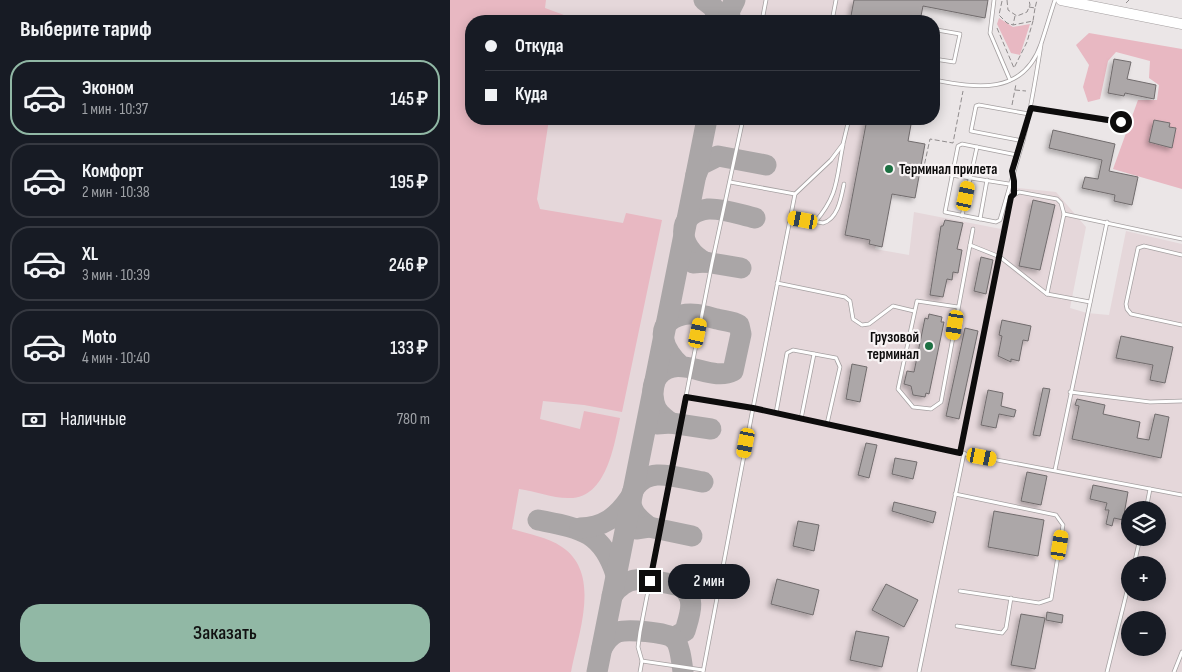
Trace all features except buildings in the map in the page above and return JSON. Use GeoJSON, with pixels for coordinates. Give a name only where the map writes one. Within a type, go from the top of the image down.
{"type":"FeatureCollection","features":[{"type":"Feature","properties":{"kind":"main road"},"geometry":{"type":"LineString","coordinates":[[1061,0],[1182,24]]}},
{"type":"Feature","properties":{"kind":"lane"},"geometry":{"type":"LineString","coordinates":[[763,15],[766,0]]}},
{"type":"Feature","properties":{"kind":"lane"},"geometry":{"type":"LineString","coordinates":[[833,15],[836,0]]}},
{"type":"Feature","properties":{"kind":"lane"},"geometry":{"type":"LineString","coordinates":[[994,0],[990,33],[1010,80]]}},
{"type":"Feature","properties":{"kind":"lane"},"geometry":{"type":"LineString","coordinates":[[1017,155],[977,146],[962,144],[958,146],[944,210],[948,213],[962,216],[996,222],[1000,220],[1012,171],[1023,141],[1031,108],[1041,45],[1055,0]]}},
{"type":"Feature","properties":{"kind":"lane"},"geometry":{"type":"LineString","coordinates":[[940,31],[960,34],[954,62],[940,60]]}},
{"type":"Feature","properties":{"kind":"lane"},"geometry":{"type":"LineString","coordinates":[[940,81],[964,86],[989,87],[1010,80],[1024,70],[1041,45]]}},
{"type":"Feature","properties":{"kind":"lane"},"geometry":{"type":"LineString","coordinates":[[1023,141],[971,131],[977,105],[1029,114]]}},
{"type":"Feature","properties":{"kind":"lane"},"geometry":{"type":"LineString","coordinates":[[1031,108],[1121,122]]}},
{"type":"Feature","properties":{"kind":"lane"},"geometry":{"type":"LineString","coordinates":[[640,672],[642,661],[638,650],[640,632],[742,125]]}},
{"type":"Feature","properties":{"kind":"lane"},"geometry":{"type":"LineString","coordinates":[[815,222],[827,208],[838,185],[843,144],[848,125]]}},
{"type":"Feature","properties":{"kind":"lane"},"geometry":{"type":"LineString","coordinates":[[642,661],[703,671],[795,194],[831,160],[843,144]]}},
{"type":"Feature","properties":{"kind":"lane"},"geometry":{"type":"LineString","coordinates":[[962,216],[977,146]]}},
{"type":"Feature","properties":{"kind":"lane"},"geometry":{"type":"LineString","coordinates":[[919,672],[1014,194],[1012,171]]}},
{"type":"Feature","properties":{"kind":"lane"},"geometry":{"type":"LineString","coordinates":[[951,175],[1009,184]]}},
{"type":"Feature","properties":{"kind":"lane"},"geometry":{"type":"LineString","coordinates":[[980,219],[988,180]]}},
{"type":"Feature","properties":{"kind":"lane"},"geometry":{"type":"LineString","coordinates":[[730,182],[795,194]]}},
{"type":"Feature","properties":{"kind":"lane"},"geometry":{"type":"LineString","coordinates":[[791,217],[823,223],[832,219],[841,199],[844,184]]}},
{"type":"Feature","properties":{"kind":"lane"},"geometry":{"type":"LineString","coordinates":[[1014,194],[1019,192],[1057,199],[1062,204],[1064,214],[1047,294]]}},
{"type":"Feature","properties":{"kind":"lane"},"geometry":{"type":"LineString","coordinates":[[1064,214],[1182,239]]}},
{"type":"Feature","properties":{"kind":"lane"},"geometry":{"type":"LineString","coordinates":[[1055,470],[1107,222]]}},
{"type":"Feature","properties":{"kind":"lane"},"geometry":{"type":"LineString","coordinates":[[958,307],[916,301],[898,389],[913,406],[931,410],[939,405],[942,398],[973,229]]}},
{"type":"Feature","properties":{"kind":"lane"},"geometry":{"type":"LineString","coordinates":[[970,245],[1000,257],[1047,294],[1090,302]]}},
{"type":"Feature","properties":{"kind":"lane"},"geometry":{"type":"LineString","coordinates":[[1182,255],[1144,246],[1138,248],[1126,304],[1127,310],[1131,314],[1182,325]]}},
{"type":"Feature","properties":{"kind":"lane"},"geometry":{"type":"LineString","coordinates":[[777,283],[845,297],[850,301],[853,319],[862,325],[869,324],[893,306],[914,311]]}},
{"type":"Feature","properties":{"kind":"lane"},"geometry":{"type":"LineString","coordinates":[[776,413],[787,353],[793,350],[836,358],[840,367],[826,424]]}},
{"type":"Feature","properties":{"kind":"lane"},"geometry":{"type":"LineString","coordinates":[[801,419],[814,354]]}},
{"type":"Feature","properties":{"kind":"lane"},"geometry":{"type":"LineString","coordinates":[[1070,392],[1150,402],[1182,401]]}},
{"type":"Feature","properties":{"kind":"lane"},"geometry":{"type":"LineString","coordinates":[[686,397],[753,408],[962,453],[1182,495]]}},
{"type":"Feature","properties":{"kind":"lane"},"geometry":{"type":"LineString","coordinates":[[1148,501],[1150,489]]}},
{"type":"Feature","properties":{"kind":"lane"},"geometry":{"type":"LineString","coordinates":[[955,494],[1056,515],[1064,526],[1051,599],[1039,604],[960,591]]}},
{"type":"Feature","properties":{"kind":"lane"},"geometry":{"type":"LineString","coordinates":[[957,626],[1002,633],[1006,628],[1011,598]]}},
{"type":"Feature","properties":{"kind":"lane"},"geometry":{"type":"LineString","coordinates":[[1107,672],[1125,601]]}},
{"type":"Feature","properties":{"kind":"lane"},"geometry":{"type":"LineString","coordinates":[[1174,672],[1182,652]]}},
{"type":"Feature","properties":{"kind":"path"},"geometry":{"type":"LineString","coordinates":[[1015,16],[1024,14],[1029,7],[1029,0]]}},
{"type":"Feature","properties":{"kind":"path"},"geometry":{"type":"LineString","coordinates":[[996,26],[1014,68],[1028,42],[1037,0]]}},
{"type":"Feature","properties":{"kind":"path"},"geometry":{"type":"LineString","coordinates":[[998,19],[1002,1],[1007,1],[1008,10],[1015,16]]}},
{"type":"Feature","properties":{"kind":"path"},"geometry":{"type":"LineString","coordinates":[[1029,7],[1035,8]]}},
{"type":"Feature","properties":{"kind":"path"},"geometry":{"type":"LineString","coordinates":[[999,15],[1007,23],[1013,25],[1033,21]]}},
{"type":"Feature","properties":{"kind":"path"},"geometry":{"type":"LineString","coordinates":[[1013,25],[1015,16]]}},
{"type":"Feature","properties":{"kind":"path"},"geometry":{"type":"LineString","coordinates":[[1011,110],[1016,83]]}},
{"type":"Feature","properties":{"kind":"path"},"geometry":{"type":"LineString","coordinates":[[924,171],[930,139],[952,143],[964,86]]}},
{"type":"Feature","properties":{"kind":"path"},"geometry":{"type":"LineString","coordinates":[[1015,90],[1030,92]]}},
{"type":"Feature","properties":{"kind":"shaded area"},"geometry":{"type":"Polygon","coordinates":[[[450,0],[988,0],[985,18],[923,6],[921,15],[465,15],[465,125],[905,125],[904,128],[857,170],[855,186],[892,188],[883,247],[876,246],[875,249],[909,255],[914,212],[1001,229],[1010,187],[1056,192],[1086,227],[1070,308],[1087,313],[1109,315],[1126,231],[1182,244],[1182,672],[450,672],[450,0]]]}},
{"type":"Feature","properties":{"kind":"shaded area"},"geometry":{"type":"Polygon","coordinates":[[[450,0],[546,0],[545,8],[564,15],[465,15],[465,125],[548,125],[537,199],[540,209],[623,223],[626,213],[662,220],[622,412],[584,405],[543,401],[540,419],[580,429],[584,411],[620,418],[611,456],[600,481],[581,496],[568,498],[519,489],[512,529],[544,538],[562,547],[574,559],[581,573],[584,588],[584,605],[571,672],[450,672],[450,0]]]}},
{"type":"Feature","properties":{"kind":"shaded area"},"geometry":{"type":"Polygon","coordinates":[[[999,18],[1013,27],[1030,24],[1020,55],[1011,53],[997,24],[999,18]]]}},
{"type":"Feature","properties":{"kind":"shaded area"},"geometry":{"type":"Polygon","coordinates":[[[1089,33],[1182,49],[1182,189],[1113,169],[1138,100],[1157,100],[1159,85],[1149,78],[1150,61],[1116,52],[1108,61],[1100,99],[1088,102],[1083,87],[1089,65],[1076,45],[1089,33]]]}},
{"type":"Feature","properties":{"kind":"taxiway"},"geometry":{"type":"LineString","coordinates":[[704,0],[713,7],[717,15]]}},
{"type":"Feature","properties":{"kind":"taxiway"},"geometry":{"type":"LineString","coordinates":[[730,15],[729,12],[735,0]]}},
{"type":"Feature","properties":{"kind":"taxiway"},"geometry":{"type":"LineString","coordinates":[[597,672],[706,125]]}},
{"type":"Feature","properties":{"kind":"taxiway"},"geometry":{"type":"LineString","coordinates":[[696,175],[700,165],[718,156],[766,165]]}},
{"type":"Feature","properties":{"kind":"taxiway"},"geometry":{"type":"LineString","coordinates":[[705,262],[696,256],[685,240],[685,224],[689,217],[697,212],[714,209],[755,218]]}},
{"type":"Feature","properties":{"kind":"taxiway"},"geometry":{"type":"LineString","coordinates":[[693,263],[705,262],[741,268]]}},
{"type":"Feature","properties":{"kind":"taxiway"},"geometry":{"type":"LineString","coordinates":[[671,423],[655,406],[653,389],[658,376],[666,369],[675,367],[724,374],[733,371],[741,334],[739,325],[695,314],[686,314],[672,319],[666,324],[663,338],[670,353],[681,366]]}},
{"type":"Feature","properties":{"kind":"taxiway"},"geometry":{"type":"LineString","coordinates":[[657,424],[671,423],[711,429]]}},
{"type":"Feature","properties":{"kind":"taxiway"},"geometry":{"type":"LineString","coordinates":[[649,527],[636,515],[631,504],[633,492],[640,482],[645,478],[657,475],[674,476],[703,482]]}},
{"type":"Feature","properties":{"kind":"taxiway"},"geometry":{"type":"LineString","coordinates":[[580,528],[596,526],[609,520],[620,511],[630,498]]}},
{"type":"Feature","properties":{"kind":"taxiway"},"geometry":{"type":"LineString","coordinates":[[538,520],[577,529],[596,540],[604,549],[616,575]]}},
{"type":"Feature","properties":{"kind":"taxiway"},"geometry":{"type":"LineString","coordinates":[[636,529],[649,527],[692,536]]}},
{"type":"Feature","properties":{"kind":"taxiway"},"geometry":{"type":"LineString","coordinates":[[612,596],[618,588],[634,580],[651,580],[680,586],[689,595],[691,606],[685,631],[673,638]]}},
{"type":"Feature","properties":{"kind":"taxiway"},"geometry":{"type":"LineString","coordinates":[[602,648],[610,637],[618,632],[663,634],[673,638],[677,644],[683,672]]}},
{"type":"Feature","properties":{"kind":"place","name":"Терминал прилета"},"geometry":{"type":"Point","coordinates":[889,169]}},
{"type":"Feature","properties":{"kind":"place","name":"Грузовой терминал"},"geometry":{"type":"Point","coordinates":[929,346]}},
{"type":"Feature","properties":{"kind":"route"},"geometry":{"type":"LineString","coordinates":[[650,581],[686,397],[753,408],[960,453],[1011,197],[1014,194],[1012,171],[1023,141],[1031,108],[1121,122]]}}]}
